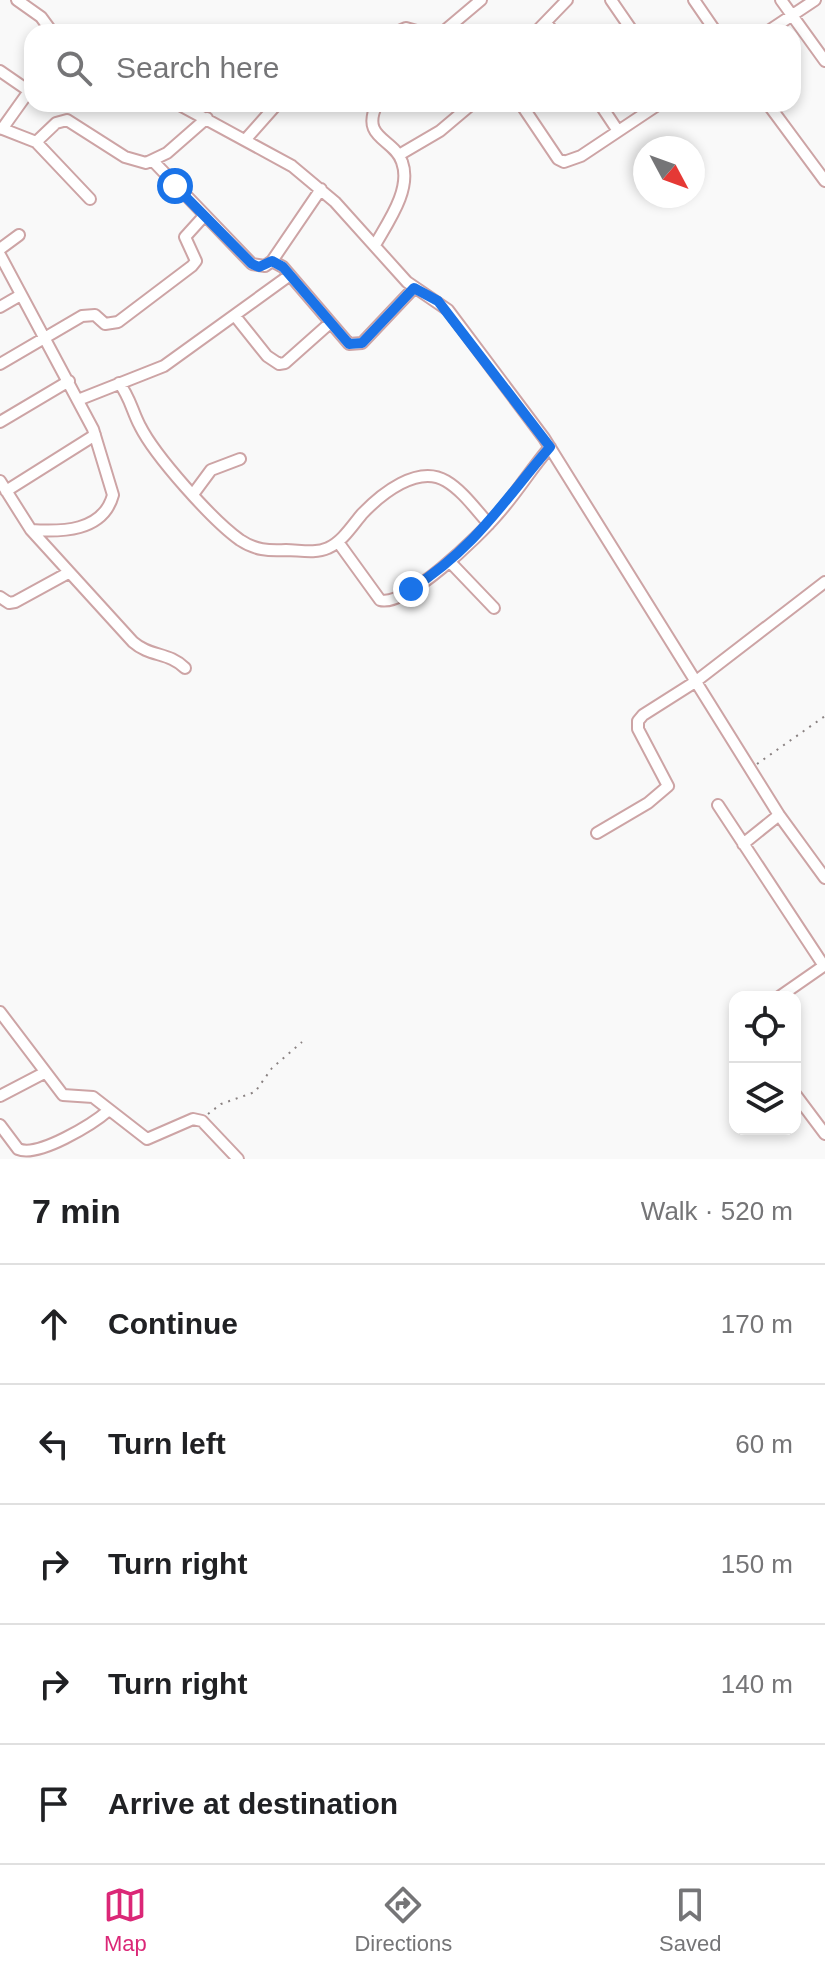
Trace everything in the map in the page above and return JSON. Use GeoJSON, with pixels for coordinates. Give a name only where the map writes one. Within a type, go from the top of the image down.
{"type":"FeatureCollection","features":[{"type":"Feature","properties":{"kind":"street"},"geometry":{"type":"LineString","coordinates":[[17,0],[46,24]]}},
{"type":"Feature","properties":{"kind":"street"},"geometry":{"type":"LineString","coordinates":[[452,24],[481,0]]}},
{"type":"Feature","properties":{"kind":"street"},"geometry":{"type":"LineString","coordinates":[[546,22],[567,0]]}},
{"type":"Feature","properties":{"kind":"street"},"geometry":{"type":"LineString","coordinates":[[611,0],[628,24]]}},
{"type":"Feature","properties":{"kind":"street"},"geometry":{"type":"LineString","coordinates":[[694,0],[710,24]]}},
{"type":"Feature","properties":{"kind":"street"},"geometry":{"type":"LineString","coordinates":[[781,0],[798,24]]}},
{"type":"Feature","properties":{"kind":"street"},"geometry":{"type":"LineString","coordinates":[[780,24],[815,0]]}},
{"type":"Feature","properties":{"kind":"street"},"geometry":{"type":"LineString","coordinates":[[801,28],[825,61]]}},
{"type":"Feature","properties":{"kind":"street"},"geometry":{"type":"LineString","coordinates":[[0,71],[24,85]]}},
{"type":"Feature","properties":{"kind":"street"},"geometry":{"type":"LineString","coordinates":[[24,97],[1,129],[36,142],[90,199]]}},
{"type":"Feature","properties":{"kind":"street"},"geometry":{"type":"LineString","coordinates":[[195,112],[277,156],[321,189],[414,288],[448,310],[550,447],[779,815],[825,878]]}},
{"type":"Feature","properties":{"kind":"street"},"geometry":{"type":"LineString","coordinates":[[246,139],[270,112]]}},
{"type":"Feature","properties":{"kind":"street"},"geometry":{"type":"LineString","coordinates":[[374,112],[374,131],[399,155],[404,180],[397,207],[375,245]]}},
{"type":"Feature","properties":{"kind":"street"},"geometry":{"type":"LineString","coordinates":[[399,155],[440,131],[463,112]]}},
{"type":"Feature","properties":{"kind":"street"},"geometry":{"type":"LineString","coordinates":[[526,112],[558,159],[564,162],[581,156],[647,112]]}},
{"type":"Feature","properties":{"kind":"street"},"geometry":{"type":"LineString","coordinates":[[605,112],[618,131]]}},
{"type":"Feature","properties":{"kind":"street"},"geometry":{"type":"LineString","coordinates":[[774,112],[825,181]]}},
{"type":"Feature","properties":{"kind":"street"},"geometry":{"type":"LineString","coordinates":[[36,142],[56,123],[67,120],[125,157],[146,163],[153,161],[207,118]]}},
{"type":"Feature","properties":{"kind":"street"},"geometry":{"type":"LineString","coordinates":[[153,161],[204,216],[252,264],[259,267],[272,261],[321,189]]}},
{"type":"Feature","properties":{"kind":"street"},"geometry":{"type":"LineString","coordinates":[[0,364],[90,314],[105,324],[118,322],[192,266],[196,261],[185,237],[204,216]]}},
{"type":"Feature","properties":{"kind":"street"},"geometry":{"type":"LineString","coordinates":[[19,235],[0,252],[19,296],[46,338],[95,435],[112,485],[112,502],[100,516],[81,528],[31,530]]}},
{"type":"Feature","properties":{"kind":"street"},"geometry":{"type":"LineString","coordinates":[[272,261],[290,275],[349,344],[362,343],[414,288]]}},
{"type":"Feature","properties":{"kind":"street"},"geometry":{"type":"LineString","coordinates":[[78,400],[164,366],[290,275]]}},
{"type":"Feature","properties":{"kind":"street"},"geometry":{"type":"LineString","coordinates":[[0,307],[19,296]]}},
{"type":"Feature","properties":{"kind":"street"},"geometry":{"type":"LineString","coordinates":[[235,316],[267,356],[279,364],[285,363],[330,323]]}},
{"type":"Feature","properties":{"kind":"street"},"geometry":{"type":"LineString","coordinates":[[0,422],[69,381]]}},
{"type":"Feature","properties":{"kind":"street"},"geometry":{"type":"LineString","coordinates":[[119,383],[132,401],[144,434],[194,493],[229,531],[261,550],[318,551],[338,542],[365,511],[398,486],[417,477],[444,479],[489,524]]}},
{"type":"Feature","properties":{"kind":"street"},"geometry":{"type":"LineString","coordinates":[[6,491],[95,435]]}},
{"type":"Feature","properties":{"kind":"street"},"geometry":{"type":"LineString","coordinates":[[338,542],[376,596],[386,602],[450,562],[489,524],[550,447]]}},
{"type":"Feature","properties":{"kind":"street"},"geometry":{"type":"LineString","coordinates":[[194,493],[211,470],[240,459]]}},
{"type":"Feature","properties":{"kind":"street"},"geometry":{"type":"LineString","coordinates":[[0,481],[31,530],[140,648],[154,656],[169,656],[185,668]]}},
{"type":"Feature","properties":{"kind":"street"},"geometry":{"type":"LineString","coordinates":[[450,562],[494,608]]}},
{"type":"Feature","properties":{"kind":"street"},"geometry":{"type":"LineString","coordinates":[[0,597],[9,603],[15,602],[68,573]]}},
{"type":"Feature","properties":{"kind":"street"},"geometry":{"type":"LineString","coordinates":[[597,833],[665,791],[667,778],[638,729],[638,721],[652,707],[695,682],[825,582]]}},
{"type":"Feature","properties":{"kind":"street"},"geometry":{"type":"LineString","coordinates":[[718,805],[825,965],[788,991]]}},
{"type":"Feature","properties":{"kind":"street"},"geometry":{"type":"LineString","coordinates":[[743,844],[779,815]]}},
{"type":"Feature","properties":{"kind":"street"},"geometry":{"type":"LineString","coordinates":[[0,1012],[5,1027],[63,1095],[93,1097],[147,1139],[193,1119],[202,1121],[238,1159]]}},
{"type":"Feature","properties":{"kind":"street"},"geometry":{"type":"LineString","coordinates":[[0,1096],[44,1073]]}},
{"type":"Feature","properties":{"kind":"street"},"geometry":{"type":"LineString","coordinates":[[801,1102],[825,1134]]}},
{"type":"Feature","properties":{"kind":"street"},"geometry":{"type":"LineString","coordinates":[[0,1125],[18,1149],[32,1152],[109,1110]]}},
{"type":"Feature","properties":{"kind":"path"},"geometry":{"type":"LineString","coordinates":[[751,771],[776,747],[825,716]]}},
{"type":"Feature","properties":{"kind":"path"},"geometry":{"type":"LineString","coordinates":[[202,1121],[221,1104],[255,1092],[272,1068],[302,1042]]}},
{"type":"Feature","properties":{"kind":"route"},"geometry":{"type":"LineString","coordinates":[[175,186],[252,264],[259,267],[272,261],[283,267],[349,344],[362,343],[376,331],[414,288],[438,301],[448,310],[550,447],[478,535],[450,562],[411,589]]}}]}
